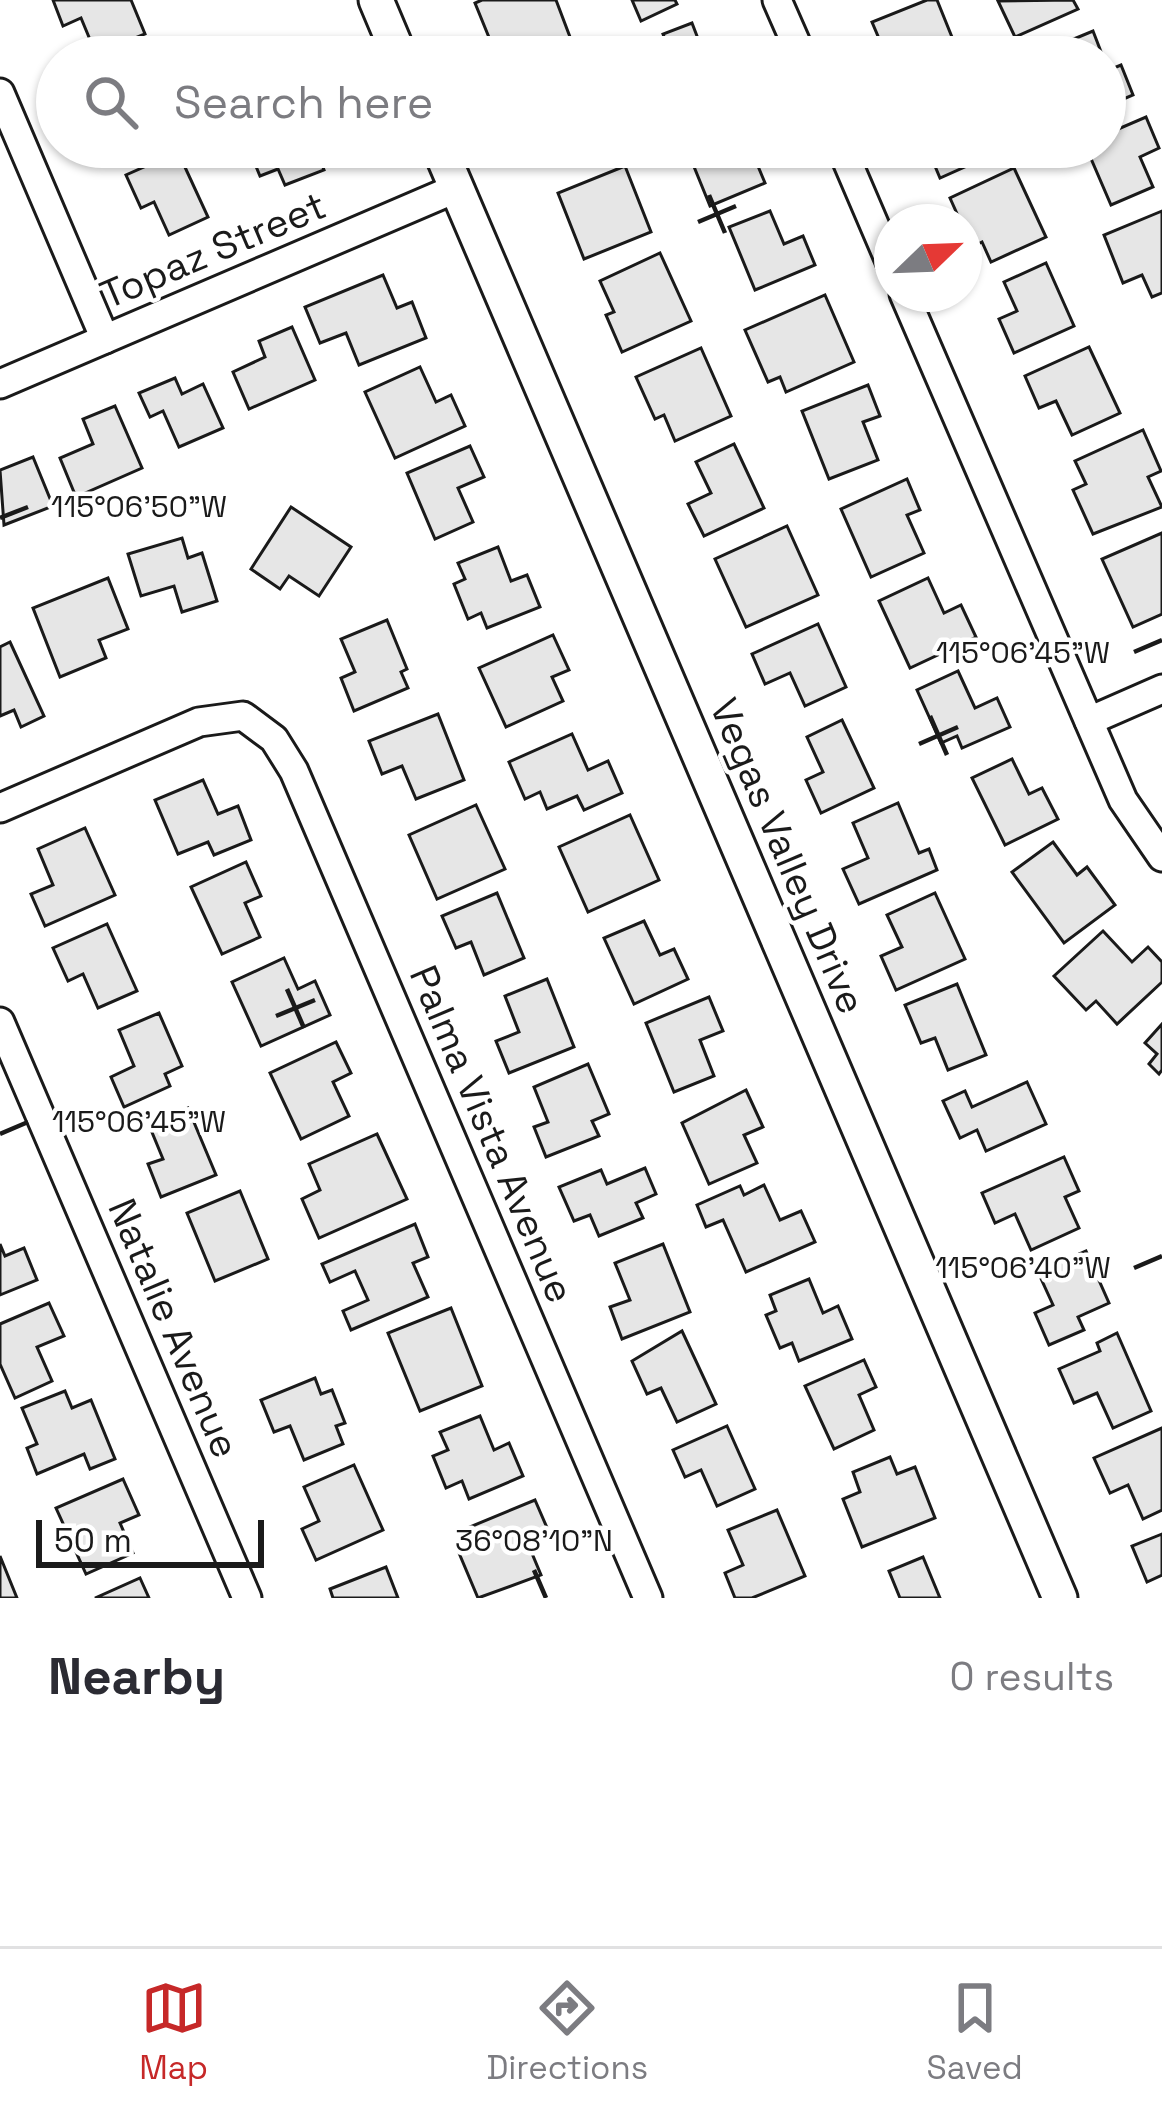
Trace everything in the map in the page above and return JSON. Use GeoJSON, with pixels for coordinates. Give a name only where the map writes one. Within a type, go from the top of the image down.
{"type":"FeatureCollection","features":[{"type":"Feature","properties":{"kind":"street"},"geometry":{"type":"LineString","coordinates":[[376,0],[391,36]]}},
{"type":"Feature","properties":{"kind":"street"},"geometry":{"type":"LineString","coordinates":[[777,0],[793,36]]}},
{"type":"Feature","properties":{"kind":"street"},"geometry":{"type":"LineString","coordinates":[[0,92],[105,339]]}},
{"type":"Feature","properties":{"kind":"street","name":"Vegas Valley Drive"},"geometry":{"type":"LineString","coordinates":[[448,168],[1060,1598]]}},
{"type":"Feature","properties":{"kind":"street"},"geometry":{"type":"LineString","coordinates":[[850,168],[874,224]]}},
{"type":"Feature","properties":{"kind":"street","name":"Topaz Street"},"geometry":{"type":"LineString","coordinates":[[0,384],[457,188]]}},
{"type":"Feature","properties":{"kind":"street"},"geometry":{"type":"LineString","coordinates":[[912,312],[1123,800],[1162,857]]}},
{"type":"Feature","properties":{"kind":"street"},"geometry":{"type":"LineString","coordinates":[[1089,721],[1162,689]]}},
{"type":"Feature","properties":{"kind":"street","name":"Palma Vista Avenue"},"geometry":{"type":"LineString","coordinates":[[0,808],[199,722],[243,716],[274,739],[294,771],[648,1598]]}},
{"type":"Feature","properties":{"kind":"street","name":"Natalie Avenue"},"geometry":{"type":"LineString","coordinates":[[0,1022],[247,1598]]}},
{"type":"Feature","properties":{"kind":"building"},"geometry":{"type":"Polygon","coordinates":[[[53,0],[131,0],[145,34],[88,36],[81,18],[63,26],[53,0]]]}},
{"type":"Feature","properties":{"kind":"building"},"geometry":{"type":"Polygon","coordinates":[[[556,0],[570,36],[488,36],[475,3],[556,0]]]}},
{"type":"Feature","properties":{"kind":"building"},"geometry":{"type":"Polygon","coordinates":[[[632,0],[675,0],[677,4],[641,21],[632,0]]]}},
{"type":"Feature","properties":{"kind":"building"},"geometry":{"type":"Polygon","coordinates":[[[937,0],[952,36],[878,36],[872,22],[937,0]]]}},
{"type":"Feature","properties":{"kind":"building"},"geometry":{"type":"Polygon","coordinates":[[[1073,0],[1078,9],[1015,36],[998,1],[1073,0]]]}},
{"type":"Feature","properties":{"kind":"building"},"geometry":{"type":"Polygon","coordinates":[[[692,23],[697,36],[664,36],[692,23]]]}},
{"type":"Feature","properties":{"kind":"building"},"geometry":{"type":"Polygon","coordinates":[[[1146,117],[1159,148],[1140,157],[1153,187],[1111,205],[1095,168],[1126,168],[1126,126],[1146,117]]]}},
{"type":"Feature","properties":{"kind":"building"},"geometry":{"type":"Polygon","coordinates":[[[142,168],[185,168],[208,217],[169,235],[154,202],[141,208],[126,175],[142,168]]]}},
{"type":"Feature","properties":{"kind":"building"},"geometry":{"type":"Polygon","coordinates":[[[257,168],[324,170],[285,185],[278,169],[260,176],[257,168]]]}},
{"type":"Feature","properties":{"kind":"building"},"geometry":{"type":"Polygon","coordinates":[[[626,168],[651,232],[584,259],[558,193],[626,168]]]}},
{"type":"Feature","properties":{"kind":"building"},"geometry":{"type":"Polygon","coordinates":[[[695,168],[759,168],[765,183],[710,206],[695,168]]]}},
{"type":"Feature","properties":{"kind":"building"},"geometry":{"type":"Polygon","coordinates":[[[936,168],[962,168],[940,178],[936,168]]]}},
{"type":"Feature","properties":{"kind":"building"},"geometry":{"type":"Polygon","coordinates":[[[1014,168],[1046,237],[991,262],[982,242],[982,204],[953,204],[950,198],[1014,168]]]}},
{"type":"Feature","properties":{"kind":"building"},"geometry":{"type":"Polygon","coordinates":[[[770,211],[784,244],[803,236],[815,265],[755,290],[729,227],[770,211]]]}},
{"type":"Feature","properties":{"kind":"building"},"geometry":{"type":"Polygon","coordinates":[[[1162,211],[1162,293],[1152,297],[1142,275],[1123,283],[1104,235],[1162,211]]]}},
{"type":"Feature","properties":{"kind":"building"},"geometry":{"type":"Polygon","coordinates":[[[660,253],[691,321],[622,352],[606,315],[614,312],[600,281],[660,253]]]}},
{"type":"Feature","properties":{"kind":"building"},"geometry":{"type":"Polygon","coordinates":[[[1046,263],[1074,326],[1014,353],[999,319],[1017,311],[1004,282],[1046,263]]]}},
{"type":"Feature","properties":{"kind":"building"},"geometry":{"type":"Polygon","coordinates":[[[383,275],[397,308],[412,302],[426,338],[359,365],[346,333],[320,343],[305,307],[383,275]]]}},
{"type":"Feature","properties":{"kind":"building"},"geometry":{"type":"Polygon","coordinates":[[[825,295],[854,362],[786,392],[780,377],[768,382],[745,330],[825,295]]]}},
{"type":"Feature","properties":{"kind":"building"},"geometry":{"type":"Polygon","coordinates":[[[292,327],[315,380],[249,409],[233,372],[265,357],[259,341],[292,327]]]}},
{"type":"Feature","properties":{"kind":"building"},"geometry":{"type":"Polygon","coordinates":[[[1089,347],[1120,413],[1072,435],[1056,401],[1039,408],[1025,376],[1089,347]]]}},
{"type":"Feature","properties":{"kind":"building"},"geometry":{"type":"Polygon","coordinates":[[[701,348],[731,416],[675,441],[664,415],[655,419],[636,377],[701,348]]]}},
{"type":"Feature","properties":{"kind":"building"},"geometry":{"type":"Polygon","coordinates":[[[420,367],[436,402],[451,395],[465,426],[395,458],[365,392],[420,367]]]}},
{"type":"Feature","properties":{"kind":"building"},"geometry":{"type":"Polygon","coordinates":[[[175,378],[182,394],[203,384],[223,428],[179,447],[163,411],[150,417],[139,393],[175,378]]]}},
{"type":"Feature","properties":{"kind":"building"},"geometry":{"type":"Polygon","coordinates":[[[868,385],[880,416],[863,422],[878,460],[829,479],[802,411],[868,385]]]}},
{"type":"Feature","properties":{"kind":"building"},"geometry":{"type":"Polygon","coordinates":[[[115,406],[142,468],[76,497],[60,458],[93,444],[83,419],[115,406]]]}},
{"type":"Feature","properties":{"kind":"building"},"geometry":{"type":"Polygon","coordinates":[[[1143,430],[1161,471],[1148,477],[1162,507],[1093,534],[1073,490],[1086,484],[1075,461],[1143,430]]]}},
{"type":"Feature","properties":{"kind":"building"},"geometry":{"type":"Polygon","coordinates":[[[734,444],[764,508],[704,536],[688,504],[711,493],[696,462],[734,444]]]}},
{"type":"Feature","properties":{"kind":"building"},"geometry":{"type":"Polygon","coordinates":[[[470,446],[484,477],[458,488],[473,522],[435,539],[407,473],[470,446]]]}},
{"type":"Feature","properties":{"kind":"building"},"geometry":{"type":"Polygon","coordinates":[[[33,457],[53,506],[4,525],[0,470],[33,457]]]}},
{"type":"Feature","properties":{"kind":"building"},"geometry":{"type":"Polygon","coordinates":[[[907,479],[920,510],[907,515],[924,553],[871,577],[841,509],[907,479]]]}},
{"type":"Feature","properties":{"kind":"building"},"geometry":{"type":"Polygon","coordinates":[[[291,507],[351,547],[319,596],[289,576],[280,589],[251,569],[291,507]]]}},
{"type":"Feature","properties":{"kind":"building"},"geometry":{"type":"Polygon","coordinates":[[[787,526],[818,595],[746,627],[715,559],[787,526]]]}},
{"type":"Feature","properties":{"kind":"building"},"geometry":{"type":"Polygon","coordinates":[[[1162,533],[1162,614],[1133,627],[1102,559],[1162,533]]]}},
{"type":"Feature","properties":{"kind":"building"},"geometry":{"type":"Polygon","coordinates":[[[182,538],[188,558],[202,553],[217,601],[182,612],[174,586],[141,596],[128,554],[182,538]]]}},
{"type":"Feature","properties":{"kind":"building"},"geometry":{"type":"Polygon","coordinates":[[[498,547],[511,581],[527,575],[540,607],[487,628],[481,613],[468,619],[454,584],[465,579],[458,563],[498,547]]]}},
{"type":"Feature","properties":{"kind":"building"},"geometry":{"type":"Polygon","coordinates":[[[108,578],[128,629],[99,640],[106,658],[60,677],[33,608],[108,578]]]}},
{"type":"Feature","properties":{"kind":"building"},"geometry":{"type":"Polygon","coordinates":[[[928,578],[944,613],[961,605],[976,637],[910,668],[879,601],[928,578]]]}},
{"type":"Feature","properties":{"kind":"building"},"geometry":{"type":"Polygon","coordinates":[[[387,620],[407,669],[401,672],[408,688],[354,711],[341,678],[355,672],[341,639],[387,620]]]}},
{"type":"Feature","properties":{"kind":"building"},"geometry":{"type":"Polygon","coordinates":[[[818,624],[846,687],[805,706],[790,673],[765,684],[752,654],[818,624]]]}},
{"type":"Feature","properties":{"kind":"building"},"geometry":{"type":"Polygon","coordinates":[[[553,635],[569,670],[552,677],[563,701],[506,727],[479,668],[553,635]]]}},
{"type":"Feature","properties":{"kind":"building"},"geometry":{"type":"Polygon","coordinates":[[[10,642],[44,716],[21,727],[14,710],[0,716],[0,647],[10,642]]]}},
{"type":"Feature","properties":{"kind":"building"},"geometry":{"type":"Polygon","coordinates":[[[958,671],[975,708],[997,698],[1010,727],[962,748],[957,736],[941,743],[917,690],[958,671]]]}},
{"type":"Feature","properties":{"kind":"building"},"geometry":{"type":"Polygon","coordinates":[[[438,714],[464,780],[416,799],[402,766],[382,774],[369,741],[438,714]]]}},
{"type":"Feature","properties":{"kind":"building"},"geometry":{"type":"Polygon","coordinates":[[[842,720],[874,788],[821,813],[806,780],[823,772],[807,737],[842,720]]]}},
{"type":"Feature","properties":{"kind":"building"},"geometry":{"type":"Polygon","coordinates":[[[572,734],[588,770],[608,761],[622,793],[584,810],[577,796],[547,809],[540,792],[525,799],[509,762],[572,734]]]}},
{"type":"Feature","properties":{"kind":"building"},"geometry":{"type":"Polygon","coordinates":[[[1012,759],[1029,794],[1042,788],[1058,819],[1005,845],[972,778],[1012,759]]]}},
{"type":"Feature","properties":{"kind":"building"},"geometry":{"type":"Polygon","coordinates":[[[203,780],[218,814],[238,806],[251,840],[214,855],[208,842],[178,854],[155,800],[203,780]]]}},
{"type":"Feature","properties":{"kind":"building"},"geometry":{"type":"Polygon","coordinates":[[[898,803],[919,853],[929,849],[937,870],[859,904],[843,869],[868,858],[853,823],[898,803]]]}},
{"type":"Feature","properties":{"kind":"building"},"geometry":{"type":"Polygon","coordinates":[[[476,805],[505,869],[437,899],[409,835],[476,805]]]}},
{"type":"Feature","properties":{"kind":"building"},"geometry":{"type":"Polygon","coordinates":[[[630,815],[659,880],[588,912],[559,847],[630,815]]]}},
{"type":"Feature","properties":{"kind":"building"},"geometry":{"type":"Polygon","coordinates":[[[85,828],[115,895],[45,926],[31,894],[53,885],[38,849],[85,828]]]}},
{"type":"Feature","properties":{"kind":"building"},"geometry":{"type":"Polygon","coordinates":[[[1053,842],[1077,875],[1087,867],[1115,905],[1064,943],[1012,872],[1053,842]]]}},
{"type":"Feature","properties":{"kind":"building"},"geometry":{"type":"Polygon","coordinates":[[[246,862],[261,896],[245,903],[260,937],[222,954],[191,887],[246,862]]]}},
{"type":"Feature","properties":{"kind":"building"},"geometry":{"type":"Polygon","coordinates":[[[497,893],[524,958],[484,975],[471,942],[456,948],[442,916],[497,893]]]}},
{"type":"Feature","properties":{"kind":"building"},"geometry":{"type":"Polygon","coordinates":[[[935,893],[965,959],[896,990],[881,956],[902,947],[887,915],[935,893]]]}},
{"type":"Feature","properties":{"kind":"building"},"geometry":{"type":"Polygon","coordinates":[[[644,921],[660,955],[674,949],[688,979],[634,1004],[604,938],[644,921]]]}},
{"type":"Feature","properties":{"kind":"building"},"geometry":{"type":"Polygon","coordinates":[[[107,924],[137,991],[98,1008],[83,974],[68,981],[53,948],[107,924]]]}},
{"type":"Feature","properties":{"kind":"building"},"geometry":{"type":"Polygon","coordinates":[[[1103,931],[1132,962],[1148,947],[1162,962],[1162,982],[1117,1024],[1096,1001],[1086,1010],[1054,976],[1103,931]]]}},
{"type":"Feature","properties":{"kind":"building"},"geometry":{"type":"Polygon","coordinates":[[[284,958],[298,989],[315,981],[330,1015],[261,1046],[232,982],[284,958]]]}},
{"type":"Feature","properties":{"kind":"building"},"geometry":{"type":"Polygon","coordinates":[[[547,979],[574,1047],[509,1073],[496,1041],[519,1032],[505,996],[547,979]]]}},
{"type":"Feature","properties":{"kind":"building"},"geometry":{"type":"Polygon","coordinates":[[[957,984],[986,1055],[948,1070],[935,1038],[921,1043],[905,1005],[957,984]]]}},
{"type":"Feature","properties":{"kind":"building"},"geometry":{"type":"Polygon","coordinates":[[[709,997],[723,1031],[700,1040],[714,1076],[674,1092],[646,1023],[709,997]]]}},
{"type":"Feature","properties":{"kind":"building"},"geometry":{"type":"Polygon","coordinates":[[[159,1013],[182,1066],[165,1074],[170,1086],[124,1107],[111,1077],[134,1066],[119,1030],[159,1013]]]}},
{"type":"Feature","properties":{"kind":"building"},"geometry":{"type":"Polygon","coordinates":[[[1162,1024],[1159,1074],[1149,1064],[1157,1054],[1145,1043],[1162,1024]]]}},
{"type":"Feature","properties":{"kind":"building"},"geometry":{"type":"Polygon","coordinates":[[[336,1042],[351,1073],[333,1082],[349,1116],[301,1139],[270,1073],[336,1042]]]}},
{"type":"Feature","properties":{"kind":"building"},"geometry":{"type":"Polygon","coordinates":[[[588,1064],[609,1114],[592,1121],[599,1136],[546,1157],[534,1127],[548,1122],[534,1087],[588,1064]]]}},
{"type":"Feature","properties":{"kind":"building"},"geometry":{"type":"Polygon","coordinates":[[[1027,1082],[1046,1124],[986,1151],[977,1130],[960,1138],[943,1101],[965,1091],[972,1107],[1027,1082]]]}},
{"type":"Feature","properties":{"kind":"building"},"geometry":{"type":"Polygon","coordinates":[[[746,1090],[763,1127],[744,1135],[757,1163],[709,1184],[682,1123],[746,1090]]]}},
{"type":"Feature","properties":{"kind":"building"},"geometry":{"type":"Polygon","coordinates":[[[188,1108],[216,1175],[161,1197],[148,1164],[163,1159],[149,1125],[188,1108]]]}},
{"type":"Feature","properties":{"kind":"building"},"geometry":{"type":"Polygon","coordinates":[[[377,1134],[407,1199],[319,1238],[302,1199],[320,1190],[309,1164],[377,1134]]]}},
{"type":"Feature","properties":{"kind":"building"},"geometry":{"type":"Polygon","coordinates":[[[1064,1157],[1079,1191],[1065,1197],[1079,1228],[1031,1250],[1015,1214],[995,1223],[982,1193],[1064,1157]]]}},
{"type":"Feature","properties":{"kind":"building"},"geometry":{"type":"Polygon","coordinates":[[[645,1168],[656,1194],[636,1203],[643,1218],[599,1236],[590,1215],[574,1221],[559,1187],[601,1170],[607,1184],[645,1168]]]}},
{"type":"Feature","properties":{"kind":"building"},"geometry":{"type":"Polygon","coordinates":[[[764,1185],[780,1220],[801,1211],[815,1242],[746,1272],[723,1220],[706,1227],[697,1205],[740,1186],[744,1195],[764,1185]]]}},
{"type":"Feature","properties":{"kind":"building"},"geometry":{"type":"Polygon","coordinates":[[[240,1191],[268,1259],[215,1281],[187,1213],[240,1191]]]}},
{"type":"Feature","properties":{"kind":"building"},"geometry":{"type":"Polygon","coordinates":[[[415,1224],[428,1257],[413,1263],[428,1297],[351,1330],[343,1311],[368,1300],[355,1271],[330,1282],[322,1264],[415,1224]]]}},
{"type":"Feature","properties":{"kind":"building"},"geometry":{"type":"Polygon","coordinates":[[[0,1244],[5,1256],[24,1248],[37,1280],[0,1295],[0,1244]]]}},
{"type":"Feature","properties":{"kind":"building"},"geometry":{"type":"Polygon","coordinates":[[[663,1244],[690,1312],[622,1339],[610,1307],[630,1300],[615,1263],[663,1244]]]}},
{"type":"Feature","properties":{"kind":"building"},"geometry":{"type":"Polygon","coordinates":[[[1086,1251],[1109,1303],[1078,1317],[1084,1330],[1049,1345],[1035,1313],[1053,1305],[1038,1272],[1086,1251]]]}},
{"type":"Feature","properties":{"kind":"building"},"geometry":{"type":"Polygon","coordinates":[[[809,1279],[823,1313],[838,1306],[852,1339],[799,1361],[792,1343],[780,1348],[766,1315],[776,1311],[770,1295],[809,1279]]]}},
{"type":"Feature","properties":{"kind":"building"},"geometry":{"type":"Polygon","coordinates":[[[49,1303],[64,1336],[37,1347],[52,1381],[15,1398],[0,1364],[0,1324],[49,1303]]]}},
{"type":"Feature","properties":{"kind":"building"},"geometry":{"type":"Polygon","coordinates":[[[451,1308],[482,1386],[420,1411],[388,1333],[451,1308]]]}},
{"type":"Feature","properties":{"kind":"building"},"geometry":{"type":"Polygon","coordinates":[[[682,1331],[716,1404],[677,1422],[661,1388],[647,1394],[632,1361],[682,1331]]]}},
{"type":"Feature","properties":{"kind":"building"},"geometry":{"type":"Polygon","coordinates":[[[1117,1333],[1151,1411],[1113,1428],[1097,1393],[1074,1403],[1059,1369],[1100,1351],[1097,1343],[1117,1333]]]}},
{"type":"Feature","properties":{"kind":"building"},"geometry":{"type":"Polygon","coordinates":[[[864,1360],[876,1387],[859,1395],[874,1430],[834,1449],[805,1386],[864,1360]]]}},
{"type":"Feature","properties":{"kind":"building"},"geometry":{"type":"Polygon","coordinates":[[[315,1378],[321,1394],[332,1390],[345,1423],[336,1426],[343,1444],[304,1460],[290,1426],[274,1432],[261,1400],[315,1378]]]}},
{"type":"Feature","properties":{"kind":"building"},"geometry":{"type":"Polygon","coordinates":[[[65,1391],[72,1408],[91,1400],[115,1459],[90,1469],[84,1454],[37,1474],[27,1448],[37,1444],[22,1408],[65,1391]]]}},
{"type":"Feature","properties":{"kind":"building"},"geometry":{"type":"Polygon","coordinates":[[[480,1416],[494,1450],[509,1443],[523,1476],[469,1499],[462,1481],[446,1488],[433,1456],[448,1450],[440,1432],[480,1416]]]}},
{"type":"Feature","properties":{"kind":"building"},"geometry":{"type":"Polygon","coordinates":[[[727,1426],[755,1489],[717,1506],[701,1470],[685,1477],[673,1450],[727,1426]]]}},
{"type":"Feature","properties":{"kind":"building"},"geometry":{"type":"Polygon","coordinates":[[[1162,1428],[1162,1510],[1143,1519],[1128,1485],[1110,1493],[1094,1458],[1162,1428]]]}},
{"type":"Feature","properties":{"kind":"building"},"geometry":{"type":"Polygon","coordinates":[[[890,1457],[897,1474],[915,1467],[935,1518],[862,1547],[843,1499],[860,1492],[853,1472],[890,1457]]]}},
{"type":"Feature","properties":{"kind":"building"},"geometry":{"type":"Polygon","coordinates":[[[354,1465],[383,1530],[316,1560],[302,1529],[319,1521],[304,1487],[354,1465]]]}},
{"type":"Feature","properties":{"kind":"building"},"geometry":{"type":"Polygon","coordinates":[[[123,1479],[139,1515],[120,1523],[133,1553],[86,1574],[56,1508],[123,1479]]]}},
{"type":"Feature","properties":{"kind":"building"},"geometry":{"type":"Polygon","coordinates":[[[535,1500],[548,1530],[526,1539],[541,1575],[478,1598],[459,1553],[472,1547],[465,1529],[535,1500]]]}},
{"type":"Feature","properties":{"kind":"building"},"geometry":{"type":"Polygon","coordinates":[[[777,1510],[805,1576],[752,1598],[735,1598],[725,1573],[743,1565],[728,1530],[777,1510]]]}},
{"type":"Feature","properties":{"kind":"building"},"geometry":{"type":"Polygon","coordinates":[[[1162,1534],[1162,1575],[1147,1582],[1132,1546],[1162,1534]]]}},
{"type":"Feature","properties":{"kind":"building"},"geometry":{"type":"Polygon","coordinates":[[[0,1556],[17,1598],[0,1598],[0,1556]]]}},
{"type":"Feature","properties":{"kind":"building"},"geometry":{"type":"Polygon","coordinates":[[[923,1557],[940,1598],[900,1598],[889,1571],[923,1557]]]}},
{"type":"Feature","properties":{"kind":"building"},"geometry":{"type":"Polygon","coordinates":[[[386,1567],[398,1598],[333,1598],[330,1589],[386,1567]]]}},
{"type":"Feature","properties":{"kind":"building"},"geometry":{"type":"Polygon","coordinates":[[[140,1578],[149,1598],[95,1598],[140,1578]]]}}]}
